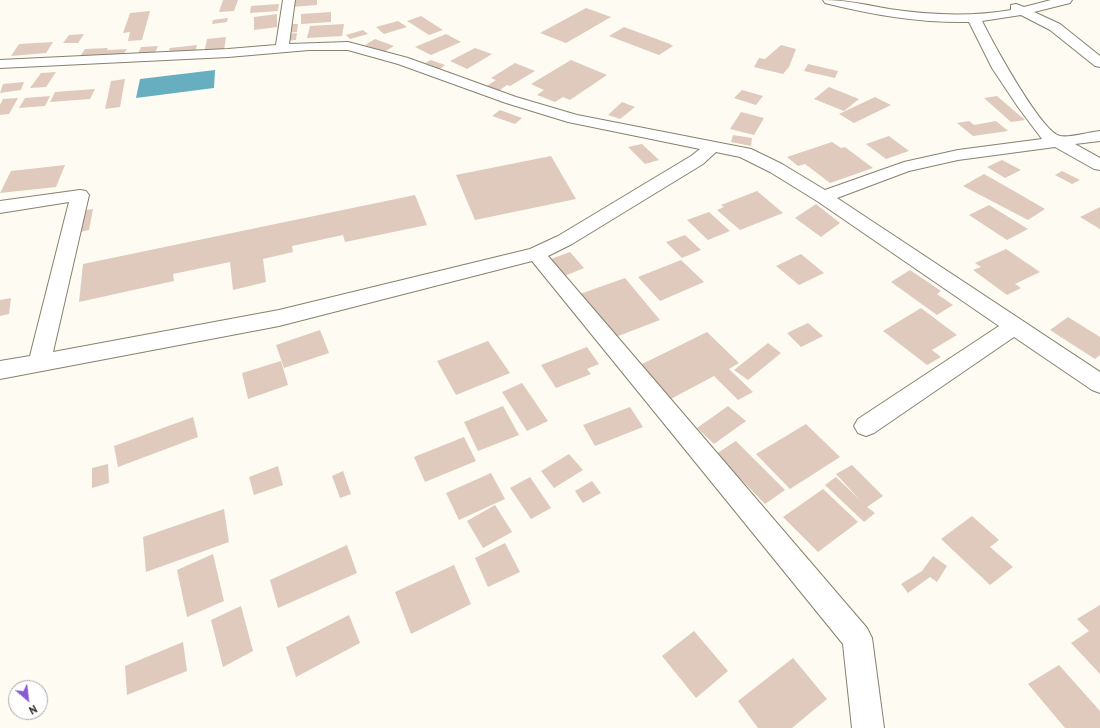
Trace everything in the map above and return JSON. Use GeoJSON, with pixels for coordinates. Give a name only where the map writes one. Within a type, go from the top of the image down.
{"type":"FeatureCollection","features":[{"type":"Feature","properties":{"kind":"street"},"geometry":{"type":"LineString","coordinates":[[282,48],[289,0]]}},
{"type":"Feature","properties":{"kind":"street"},"geometry":{"type":"LineString","coordinates":[[829,0],[889,12],[973,17],[1022,11],[1066,0]]}},
{"type":"Feature","properties":{"kind":"street"},"geometry":{"type":"LineString","coordinates":[[1002,0],[1055,27],[1100,63]]}},
{"type":"Feature","properties":{"kind":"street"},"geometry":{"type":"LineString","coordinates":[[973,17],[999,68],[1023,104],[1048,136],[1100,165]]}},
{"type":"Feature","properties":{"kind":"street"},"geometry":{"type":"LineString","coordinates":[[0,64],[228,53],[336,45],[360,48],[403,60],[511,100],[574,119],[745,153],[776,168],[823,197],[1100,384]]}},
{"type":"Feature","properties":{"kind":"street"},"geometry":{"type":"LineString","coordinates":[[823,197],[904,167],[958,155],[1100,136]]}},
{"type":"Feature","properties":{"kind":"street"},"geometry":{"type":"LineString","coordinates":[[0,370],[279,318],[536,254],[566,240],[697,160],[713,146]]}},
{"type":"Feature","properties":{"kind":"street"},"geometry":{"type":"LineString","coordinates":[[0,207],[80,196],[39,363]]}},
{"type":"Feature","properties":{"kind":"street"},"geometry":{"type":"LineString","coordinates":[[536,254],[857,638],[868,728]]}},
{"type":"Feature","properties":{"kind":"street"},"geometry":{"type":"LineString","coordinates":[[866,426],[1014,326]]}},
{"type":"Feature","properties":{"kind":"water"},"geometry":{"type":"Polygon","coordinates":[[[215,70],[214,88],[136,98],[140,79],[215,70]]]}},
{"type":"Feature","properties":{"kind":"building"},"geometry":{"type":"Polygon","coordinates":[[[223,0],[238,0],[234,11],[219,12],[223,0]]]}},
{"type":"Feature","properties":{"kind":"building"},"geometry":{"type":"Polygon","coordinates":[[[292,0],[317,0],[317,5],[291,7],[292,0]]]}},
{"type":"Feature","properties":{"kind":"building"},"geometry":{"type":"Polygon","coordinates":[[[279,4],[278,11],[250,13],[251,6],[279,4]]]}},
{"type":"Feature","properties":{"kind":"building"},"geometry":{"type":"Polygon","coordinates":[[[586,8],[611,17],[566,43],[540,33],[586,8]]]}},
{"type":"Feature","properties":{"kind":"building"},"geometry":{"type":"Polygon","coordinates":[[[150,11],[142,40],[128,41],[130,32],[123,33],[130,13],[150,11]]]}},
{"type":"Feature","properties":{"kind":"building"},"geometry":{"type":"Polygon","coordinates":[[[331,12],[331,22],[301,24],[301,14],[331,12]]]}},
{"type":"Feature","properties":{"kind":"building"},"geometry":{"type":"Polygon","coordinates":[[[277,14],[277,27],[254,30],[254,17],[277,14]]]}},
{"type":"Feature","properties":{"kind":"building"},"geometry":{"type":"Polygon","coordinates":[[[421,16],[443,30],[429,35],[407,21],[421,16]]]}},
{"type":"Feature","properties":{"kind":"building"},"geometry":{"type":"Polygon","coordinates":[[[228,18],[227,22],[212,24],[213,20],[228,18]]]}},
{"type":"Feature","properties":{"kind":"building"},"geometry":{"type":"Polygon","coordinates":[[[398,21],[407,27],[384,34],[376,27],[398,21]]]}},
{"type":"Feature","properties":{"kind":"building"},"geometry":{"type":"Polygon","coordinates":[[[289,24],[298,24],[297,32],[287,33],[289,24]]]}},
{"type":"Feature","properties":{"kind":"building"},"geometry":{"type":"Polygon","coordinates":[[[344,24],[342,36],[307,38],[310,26],[344,24]]]}},
{"type":"Feature","properties":{"kind":"building"},"geometry":{"type":"Polygon","coordinates":[[[624,27],[673,46],[659,55],[609,36],[624,27]]]}},
{"type":"Feature","properties":{"kind":"building"},"geometry":{"type":"Polygon","coordinates":[[[363,30],[368,34],[350,39],[346,35],[363,30]]]}},
{"type":"Feature","properties":{"kind":"building"},"geometry":{"type":"Polygon","coordinates":[[[297,33],[296,40],[286,41],[287,34],[297,33]]]}},
{"type":"Feature","properties":{"kind":"building"},"geometry":{"type":"Polygon","coordinates":[[[84,34],[78,43],[63,43],[69,35],[84,34]]]}},
{"type":"Feature","properties":{"kind":"building"},"geometry":{"type":"Polygon","coordinates":[[[446,34],[461,42],[431,55],[415,47],[446,34]]]}},
{"type":"Feature","properties":{"kind":"building"},"geometry":{"type":"Polygon","coordinates":[[[226,37],[224,51],[204,53],[207,39],[226,37]]]}},
{"type":"Feature","properties":{"kind":"building"},"geometry":{"type":"Polygon","coordinates":[[[375,39],[394,46],[384,52],[365,45],[375,39]]]}},
{"type":"Feature","properties":{"kind":"building"},"geometry":{"type":"Polygon","coordinates":[[[53,42],[46,53],[11,56],[19,44],[53,42]]]}},
{"type":"Feature","properties":{"kind":"building"},"geometry":{"type":"Polygon","coordinates":[[[197,45],[195,53],[168,56],[170,48],[197,45]]]}},
{"type":"Feature","properties":{"kind":"building"},"geometry":{"type":"Polygon","coordinates":[[[781,45],[796,49],[789,67],[783,74],[754,67],[759,58],[765,59],[781,45]]]}},
{"type":"Feature","properties":{"kind":"building"},"geometry":{"type":"Polygon","coordinates":[[[158,46],[154,55],[137,56],[141,47],[158,46]]]}},
{"type":"Feature","properties":{"kind":"building"},"geometry":{"type":"Polygon","coordinates":[[[108,48],[107,50],[127,49],[123,55],[79,58],[85,49],[108,48]]]}},
{"type":"Feature","properties":{"kind":"building"},"geometry":{"type":"Polygon","coordinates":[[[475,48],[492,54],[467,69],[450,61],[475,48]]]}},
{"type":"Feature","properties":{"kind":"building"},"geometry":{"type":"Polygon","coordinates":[[[431,60],[445,65],[440,69],[425,63],[431,60]]]}},
{"type":"Feature","properties":{"kind":"building"},"geometry":{"type":"Polygon","coordinates":[[[571,60],[607,75],[570,100],[563,97],[555,102],[537,95],[544,90],[531,84],[571,60]]]}},
{"type":"Feature","properties":{"kind":"building"},"geometry":{"type":"Polygon","coordinates":[[[515,63],[535,71],[510,86],[507,85],[497,92],[485,87],[496,80],[491,78],[515,63]]]}},
{"type":"Feature","properties":{"kind":"building"},"geometry":{"type":"Polygon","coordinates":[[[808,64],[838,71],[835,78],[804,71],[808,64]]]}},
{"type":"Feature","properties":{"kind":"building"},"geometry":{"type":"Polygon","coordinates":[[[56,72],[46,87],[30,88],[41,73],[56,72]]]}},
{"type":"Feature","properties":{"kind":"building"},"geometry":{"type":"Polygon","coordinates":[[[125,79],[120,107],[105,109],[111,81],[125,79]]]}},
{"type":"Feature","properties":{"kind":"building"},"geometry":{"type":"Polygon","coordinates":[[[24,82],[21,90],[0,93],[3,84],[24,82]]]}},
{"type":"Feature","properties":{"kind":"building"},"geometry":{"type":"Polygon","coordinates":[[[829,87],[859,99],[844,111],[814,99],[829,87]]]}},
{"type":"Feature","properties":{"kind":"building"},"geometry":{"type":"Polygon","coordinates":[[[95,89],[90,99],[50,102],[55,92],[95,89]]]}},
{"type":"Feature","properties":{"kind":"building"},"geometry":{"type":"Polygon","coordinates":[[[742,90],[763,96],[756,105],[734,98],[742,90]]]}},
{"type":"Feature","properties":{"kind":"building"},"geometry":{"type":"Polygon","coordinates":[[[50,96],[45,106],[19,108],[25,98],[50,96]]]}},
{"type":"Feature","properties":{"kind":"building"},"geometry":{"type":"Polygon","coordinates":[[[997,96],[1025,120],[1011,122],[984,98],[997,96]]]}},
{"type":"Feature","properties":{"kind":"building"},"geometry":{"type":"Polygon","coordinates":[[[875,97],[891,105],[854,123],[839,114],[875,97]]]}},
{"type":"Feature","properties":{"kind":"building"},"geometry":{"type":"Polygon","coordinates":[[[18,98],[9,114],[0,115],[0,105],[3,99],[18,98]]]}},
{"type":"Feature","properties":{"kind":"building"},"geometry":{"type":"Polygon","coordinates":[[[622,102],[635,107],[620,119],[608,115],[622,102]]]}},
{"type":"Feature","properties":{"kind":"building"},"geometry":{"type":"Polygon","coordinates":[[[500,110],[522,118],[515,124],[492,116],[500,110]]]}},
{"type":"Feature","properties":{"kind":"building"},"geometry":{"type":"Polygon","coordinates":[[[741,112],[764,118],[754,135],[730,129],[741,112]]]}},
{"type":"Feature","properties":{"kind":"building"},"geometry":{"type":"Polygon","coordinates":[[[969,121],[974,125],[996,121],[1008,131],[973,136],[957,123],[969,121]]]}},
{"type":"Feature","properties":{"kind":"building"},"geometry":{"type":"Polygon","coordinates":[[[733,135],[752,138],[751,146],[731,142],[733,135]]]}},
{"type":"Feature","properties":{"kind":"building"},"geometry":{"type":"Polygon","coordinates":[[[889,136],[909,151],[886,159],[866,144],[889,136]]]}},
{"type":"Feature","properties":{"kind":"building"},"geometry":{"type":"Polygon","coordinates":[[[832,142],[841,148],[845,147],[873,168],[830,183],[805,164],[798,166],[787,157],[832,142]]]}},
{"type":"Feature","properties":{"kind":"building"},"geometry":{"type":"Polygon","coordinates":[[[642,144],[659,160],[645,164],[628,147],[642,144]]]}},
{"type":"Feature","properties":{"kind":"building"},"geometry":{"type":"Polygon","coordinates":[[[551,156],[576,199],[475,220],[456,175],[551,156]]]}},
{"type":"Feature","properties":{"kind":"building"},"geometry":{"type":"Polygon","coordinates":[[[1002,160],[1021,170],[1005,178],[987,167],[1002,160]]]}},
{"type":"Feature","properties":{"kind":"building"},"geometry":{"type":"Polygon","coordinates":[[[65,165],[56,187],[0,193],[11,171],[65,165]]]}},
{"type":"Feature","properties":{"kind":"building"},"geometry":{"type":"Polygon","coordinates":[[[1062,171],[1080,180],[1072,184],[1055,175],[1062,171]]]}},
{"type":"Feature","properties":{"kind":"building"},"geometry":{"type":"Polygon","coordinates":[[[984,174],[1045,209],[1028,220],[963,186],[984,174]]]}},
{"type":"Feature","properties":{"kind":"building"},"geometry":{"type":"Polygon","coordinates":[[[757,191],[783,213],[740,230],[717,210],[724,207],[721,205],[757,191]]]}},
{"type":"Feature","properties":{"kind":"building"},"geometry":{"type":"Polygon","coordinates":[[[415,195],[427,225],[345,242],[343,235],[292,246],[293,252],[263,259],[266,282],[233,290],[230,262],[173,274],[174,281],[79,302],[83,264],[415,195]]]}},
{"type":"Feature","properties":{"kind":"building"},"geometry":{"type":"Polygon","coordinates":[[[816,204],[840,223],[821,237],[795,218],[816,204]]]}},
{"type":"Feature","properties":{"kind":"building"},"geometry":{"type":"Polygon","coordinates":[[[989,205],[1028,229],[1007,240],[969,215],[989,205]]]}},
{"type":"Feature","properties":{"kind":"building"},"geometry":{"type":"Polygon","coordinates":[[[1100,207],[1100,229],[1080,217],[1100,207]]]}},
{"type":"Feature","properties":{"kind":"building"},"geometry":{"type":"Polygon","coordinates":[[[93,209],[89,230],[75,233],[80,211],[93,209]]]}},
{"type":"Feature","properties":{"kind":"building"},"geometry":{"type":"Polygon","coordinates":[[[709,212],[730,231],[708,240],[687,220],[709,212]]]}},
{"type":"Feature","properties":{"kind":"building"},"geometry":{"type":"Polygon","coordinates":[[[685,235],[701,250],[682,258],[666,242],[685,235]]]}},
{"type":"Feature","properties":{"kind":"building"},"geometry":{"type":"Polygon","coordinates":[[[1006,249],[1040,272],[1015,284],[1021,288],[1007,295],[973,270],[981,267],[975,263],[1006,249]]]}},
{"type":"Feature","properties":{"kind":"building"},"geometry":{"type":"Polygon","coordinates":[[[570,252],[584,268],[562,277],[548,260],[570,252]]]}},
{"type":"Feature","properties":{"kind":"building"},"geometry":{"type":"Polygon","coordinates":[[[801,254],[824,273],[799,285],[776,266],[801,254]]]}},
{"type":"Feature","properties":{"kind":"building"},"geometry":{"type":"Polygon","coordinates":[[[681,260],[704,282],[660,301],[638,277],[681,260]]]}},
{"type":"Feature","properties":{"kind":"building"},"geometry":{"type":"Polygon","coordinates":[[[910,270],[941,291],[937,294],[953,305],[937,315],[891,282],[910,270]]]}},
{"type":"Feature","properties":{"kind":"building"},"geometry":{"type":"Polygon","coordinates":[[[625,278],[660,320],[613,338],[580,294],[625,278]]]}},
{"type":"Feature","properties":{"kind":"building"},"geometry":{"type":"Polygon","coordinates":[[[11,298],[9,314],[0,316],[0,300],[11,298]]]}},
{"type":"Feature","properties":{"kind":"building"},"geometry":{"type":"Polygon","coordinates":[[[921,308],[957,335],[932,350],[941,357],[927,365],[883,331],[921,308]]]}},
{"type":"Feature","properties":{"kind":"building"},"geometry":{"type":"Polygon","coordinates":[[[1068,317],[1100,337],[1100,355],[1095,359],[1050,330],[1068,317]]]}},
{"type":"Feature","properties":{"kind":"building"},"geometry":{"type":"Polygon","coordinates":[[[808,323],[823,336],[801,347],[787,333],[808,323]]]}},
{"type":"Feature","properties":{"kind":"building"},"geometry":{"type":"Polygon","coordinates":[[[320,330],[329,353],[284,368],[276,345],[320,330]]]}},
{"type":"Feature","properties":{"kind":"building"},"geometry":{"type":"Polygon","coordinates":[[[707,332],[739,363],[729,369],[753,392],[738,400],[714,376],[667,401],[636,367],[707,332]]]}},
{"type":"Feature","properties":{"kind":"building"},"geometry":{"type":"Polygon","coordinates":[[[488,341],[510,373],[456,395],[437,361],[488,341]]]}},
{"type":"Feature","properties":{"kind":"building"},"geometry":{"type":"Polygon","coordinates":[[[768,343],[781,353],[748,380],[734,370],[768,343]]]}},
{"type":"Feature","properties":{"kind":"building"},"geometry":{"type":"Polygon","coordinates":[[[587,347],[599,364],[587,369],[591,374],[556,388],[541,365],[587,347]]]}},
{"type":"Feature","properties":{"kind":"building"},"geometry":{"type":"Polygon","coordinates":[[[281,361],[288,385],[248,399],[242,373],[281,361]]]}},
{"type":"Feature","properties":{"kind":"building"},"geometry":{"type":"Polygon","coordinates":[[[522,383],[548,421],[527,431],[502,392],[522,383]]]}},
{"type":"Feature","properties":{"kind":"building"},"geometry":{"type":"Polygon","coordinates":[[[503,406],[519,435],[478,451],[464,422],[503,406]]]}},
{"type":"Feature","properties":{"kind":"building"},"geometry":{"type":"Polygon","coordinates":[[[728,406],[746,421],[714,444],[697,428],[728,406]]]}},
{"type":"Feature","properties":{"kind":"building"},"geometry":{"type":"Polygon","coordinates":[[[630,407],[643,427],[595,446],[583,425],[630,407]]]}},
{"type":"Feature","properties":{"kind":"building"},"geometry":{"type":"Polygon","coordinates":[[[193,417],[198,437],[118,467],[114,446],[193,417]]]}},
{"type":"Feature","properties":{"kind":"building"},"geometry":{"type":"Polygon","coordinates":[[[806,424],[840,457],[790,489],[756,454],[806,424]]]}},
{"type":"Feature","properties":{"kind":"building"},"geometry":{"type":"Polygon","coordinates":[[[464,437],[476,461],[425,482],[414,457],[464,437]]]}},
{"type":"Feature","properties":{"kind":"building"},"geometry":{"type":"Polygon","coordinates":[[[736,441],[785,490],[765,504],[716,454],[736,441]]]}},
{"type":"Feature","properties":{"kind":"building"},"geometry":{"type":"Polygon","coordinates":[[[569,454],[583,470],[554,488],[541,471],[569,454]]]}},
{"type":"Feature","properties":{"kind":"building"},"geometry":{"type":"Polygon","coordinates":[[[108,464],[109,483],[92,488],[92,468],[108,464]]]}},
{"type":"Feature","properties":{"kind":"building"},"geometry":{"type":"Polygon","coordinates":[[[852,465],[883,496],[867,507],[875,513],[864,522],[825,485],[836,477],[860,500],[836,474],[852,465]]]}},
{"type":"Feature","properties":{"kind":"building"},"geometry":{"type":"Polygon","coordinates":[[[278,466],[283,485],[254,495],[249,477],[278,466]]]}},
{"type":"Feature","properties":{"kind":"building"},"geometry":{"type":"Polygon","coordinates":[[[343,471],[351,494],[340,498],[332,476],[343,471]]]}},
{"type":"Feature","properties":{"kind":"building"},"geometry":{"type":"Polygon","coordinates":[[[491,473],[505,499],[459,520],[446,493],[491,473]]]}},
{"type":"Feature","properties":{"kind":"building"},"geometry":{"type":"Polygon","coordinates":[[[530,477],[551,508],[531,519],[510,488],[530,477]]]}},
{"type":"Feature","properties":{"kind":"building"},"geometry":{"type":"Polygon","coordinates":[[[592,481],[601,493],[583,503],[575,491],[592,481]]]}},
{"type":"Feature","properties":{"kind":"building"},"geometry":{"type":"Polygon","coordinates":[[[823,489],[858,522],[818,552],[783,517],[823,489]]]}},
{"type":"Feature","properties":{"kind":"building"},"geometry":{"type":"Polygon","coordinates":[[[495,505],[512,532],[483,548],[467,521],[495,505]]]}},
{"type":"Feature","properties":{"kind":"building"},"geometry":{"type":"Polygon","coordinates":[[[224,509],[229,542],[146,572],[143,537],[224,509]]]}},
{"type":"Feature","properties":{"kind":"building"},"geometry":{"type":"Polygon","coordinates":[[[972,516],[999,540],[990,547],[1013,567],[990,585],[941,539],[972,516]]]}},
{"type":"Feature","properties":{"kind":"building"},"geometry":{"type":"Polygon","coordinates":[[[505,543],[520,572],[488,587],[475,558],[505,543]]]}},
{"type":"Feature","properties":{"kind":"building"},"geometry":{"type":"Polygon","coordinates":[[[347,545],[357,573],[278,608],[270,580],[347,545]]]}},
{"type":"Feature","properties":{"kind":"building"},"geometry":{"type":"Polygon","coordinates":[[[213,554],[224,601],[187,617],[177,570],[213,554]]]}},
{"type":"Feature","properties":{"kind":"building"},"geometry":{"type":"Polygon","coordinates":[[[933,556],[947,566],[937,582],[930,577],[908,593],[901,584],[922,571],[933,556]]]}},
{"type":"Feature","properties":{"kind":"building"},"geometry":{"type":"Polygon","coordinates":[[[454,565],[471,604],[411,634],[395,592],[454,565]]]}},
{"type":"Feature","properties":{"kind":"building"},"geometry":{"type":"Polygon","coordinates":[[[1100,605],[1100,674],[1071,643],[1089,631],[1077,619],[1100,605]]]}},
{"type":"Feature","properties":{"kind":"building"},"geometry":{"type":"Polygon","coordinates":[[[241,606],[253,651],[223,667],[211,620],[241,606]]]}},
{"type":"Feature","properties":{"kind":"building"},"geometry":{"type":"Polygon","coordinates":[[[349,615],[360,643],[296,677],[286,647],[349,615]]]}},
{"type":"Feature","properties":{"kind":"building"},"geometry":{"type":"Polygon","coordinates":[[[694,631],[728,671],[696,698],[662,656],[694,631]]]}},
{"type":"Feature","properties":{"kind":"building"},"geometry":{"type":"Polygon","coordinates":[[[183,642],[187,671],[127,695],[125,666],[183,642]]]}},
{"type":"Feature","properties":{"kind":"building"},"geometry":{"type":"Polygon","coordinates":[[[793,658],[827,699],[792,728],[758,728],[738,701],[793,658]]]}},
{"type":"Feature","properties":{"kind":"building"},"geometry":{"type":"Polygon","coordinates":[[[1059,665],[1100,711],[1100,728],[1065,728],[1028,684],[1059,665]]]}}]}
